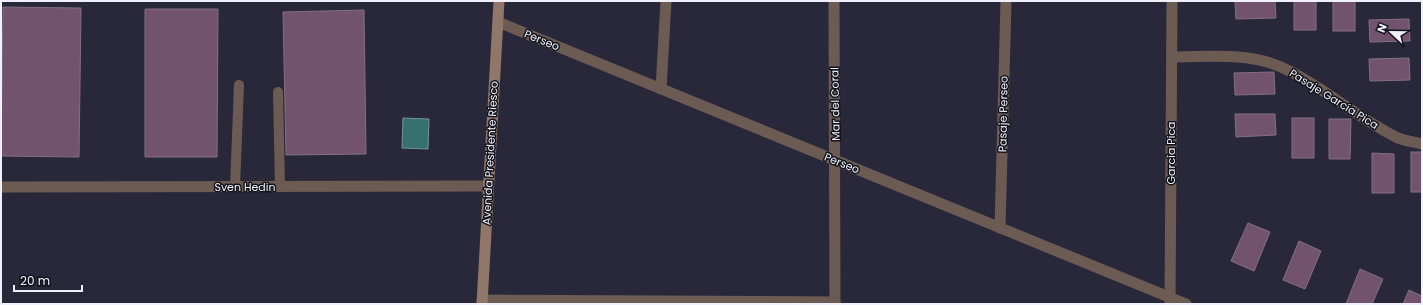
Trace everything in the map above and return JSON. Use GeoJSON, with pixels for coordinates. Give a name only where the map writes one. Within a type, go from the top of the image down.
{"type":"FeatureCollection","features":[{"type":"Feature","properties":{"kind":"main road","name":"Avenida Presidente Riesco"},"geometry":{"type":"LineString","coordinates":[[482,302],[499,1]]}},
{"type":"Feature","properties":{"kind":"street"},"geometry":{"type":"LineString","coordinates":[[661,89],[666,1]]}},
{"type":"Feature","properties":{"kind":"street","name":"Mar del Coral"},"geometry":{"type":"LineString","coordinates":[[834,1],[836,160],[835,303]]}},
{"type":"Feature","properties":{"kind":"street","name":"Pasaje Perseo"},"geometry":{"type":"LineString","coordinates":[[1000,228],[1006,1]]}},
{"type":"Feature","properties":{"kind":"street","name":"García Pica"},"geometry":{"type":"LineString","coordinates":[[1170,301],[1172,1]]}},
{"type":"Feature","properties":{"kind":"street","name":"Perseo"},"geometry":{"type":"LineString","coordinates":[[498,22],[1000,228],[1170,301],[1186,304]]}},
{"type":"Feature","properties":{"kind":"street","name":"Pasaje García Pica"},"geometry":{"type":"LineString","coordinates":[[1172,57],[1208,56],[1249,58],[1280,67],[1306,80],[1372,124],[1400,138],[1422,144]]}},
{"type":"Feature","properties":{"kind":"street","name":"Sven Hedin"},"geometry":{"type":"LineString","coordinates":[[1,187],[488,186]]}},
{"type":"Feature","properties":{"kind":"street"},"geometry":{"type":"LineString","coordinates":[[482,302],[835,303]]}},
{"type":"Feature","properties":{"kind":"lane"},"geometry":{"type":"LineString","coordinates":[[235,187],[239,85]]}},
{"type":"Feature","properties":{"kind":"lane"},"geometry":{"type":"LineString","coordinates":[[278,92],[280,187]]}},
{"type":"Feature","properties":{"kind":"shaded area"},"geometry":{"type":"Polygon","coordinates":[[[403,118],[429,119],[428,149],[402,148],[403,118]]]}},
{"type":"Feature","properties":{"kind":"building"},"geometry":{"type":"Polygon","coordinates":[[[1235,1],[1275,1],[1276,18],[1236,19],[1235,1]]]}},
{"type":"Feature","properties":{"kind":"building"},"geometry":{"type":"Polygon","coordinates":[[[1294,1],[1316,1],[1316,30],[1294,30],[1294,1]]]}},
{"type":"Feature","properties":{"kind":"building"},"geometry":{"type":"Polygon","coordinates":[[[1333,1],[1355,1],[1355,31],[1333,31],[1333,1]]]}},
{"type":"Feature","properties":{"kind":"building"},"geometry":{"type":"Polygon","coordinates":[[[3,7],[81,8],[79,157],[1,156],[3,7]]]}},
{"type":"Feature","properties":{"kind":"building"},"geometry":{"type":"Polygon","coordinates":[[[145,9],[218,9],[217,157],[145,157],[145,9]]]}},
{"type":"Feature","properties":{"kind":"building"},"geometry":{"type":"Polygon","coordinates":[[[364,10],[366,154],[286,155],[283,12],[364,10]]]}},
{"type":"Feature","properties":{"kind":"building"},"geometry":{"type":"Polygon","coordinates":[[[1409,19],[1410,41],[1370,42],[1369,20],[1409,19]]]}},
{"type":"Feature","properties":{"kind":"building"},"geometry":{"type":"Polygon","coordinates":[[[1409,58],[1410,80],[1370,81],[1369,59],[1409,58]]]}},
{"type":"Feature","properties":{"kind":"building"},"geometry":{"type":"Polygon","coordinates":[[[1274,72],[1275,94],[1235,95],[1234,73],[1274,72]]]}},
{"type":"Feature","properties":{"kind":"building"},"geometry":{"type":"Polygon","coordinates":[[[1235,114],[1275,114],[1276,135],[1236,137],[1235,114]]]}},
{"type":"Feature","properties":{"kind":"building"},"geometry":{"type":"Polygon","coordinates":[[[1292,118],[1314,118],[1314,158],[1292,158],[1292,118]]]}},
{"type":"Feature","properties":{"kind":"building"},"geometry":{"type":"Polygon","coordinates":[[[1329,119],[1351,119],[1350,159],[1329,159],[1329,119]]]}},
{"type":"Feature","properties":{"kind":"building"},"geometry":{"type":"Polygon","coordinates":[[[1411,152],[1422,152],[1422,192],[1411,192],[1411,152]]]}},
{"type":"Feature","properties":{"kind":"building"},"geometry":{"type":"Polygon","coordinates":[[[1372,153],[1394,154],[1394,193],[1372,193],[1372,153]]]}},
{"type":"Feature","properties":{"kind":"building"},"geometry":{"type":"Polygon","coordinates":[[[1248,223],[1270,232],[1254,271],[1231,261],[1248,223]]]}},
{"type":"Feature","properties":{"kind":"building"},"geometry":{"type":"Polygon","coordinates":[[[1299,241],[1321,251],[1305,289],[1283,280],[1299,241]]]}},
{"type":"Feature","properties":{"kind":"building"},"geometry":{"type":"Polygon","coordinates":[[[1360,269],[1383,279],[1372,304],[1346,304],[1360,269]]]}},
{"type":"Feature","properties":{"kind":"building"},"geometry":{"type":"Polygon","coordinates":[[[1409,290],[1422,296],[1422,304],[1403,304],[1409,290]]]}}]}
